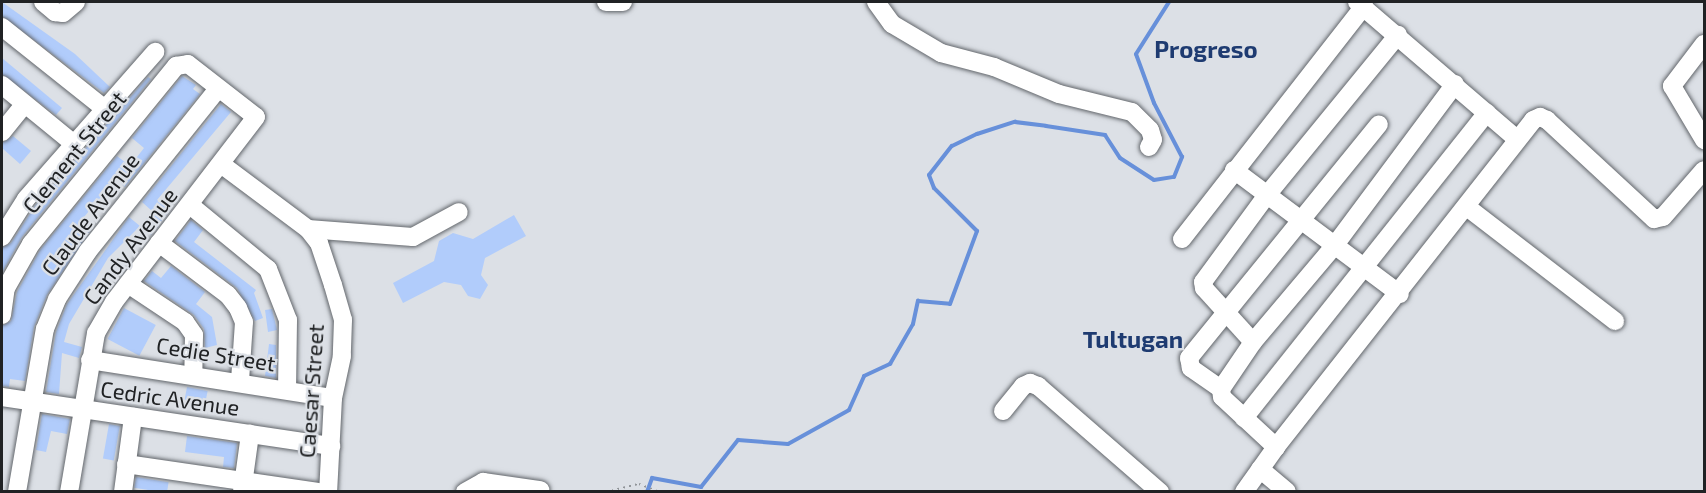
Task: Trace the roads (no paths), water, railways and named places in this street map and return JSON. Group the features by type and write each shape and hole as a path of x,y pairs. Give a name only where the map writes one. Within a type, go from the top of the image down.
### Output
{"street":[{"path":"43,2 55,12 63,13 76,2"},
{"path":"606,2 623,2"},
{"path":"876,2 892,24 941,53 994,67 1059,94 1132,112 1150,130 1153,140 1149,147"},
{"path":"1182,239 1361,4 1517,139"},
{"path":"2,27 104,108"},
{"path":"1253,342 1204,288 1203,282 1267,195 1398,35"},
{"path":"1704,44 1672,86 1704,140"},
{"path":"2,237 27,199 155,52"},
{"name":"Clement Street","path":"2,315 6,288 31,243 176,66 184,62 218,89"},
{"path":"1276,447 1222,397 1221,389 1253,342 1335,245 1455,84"},
{"path":"2,85 74,144"},
{"name":"Candy Avenue","path":"69,492 80,409 96,333 128,284 256,117 218,89"},
{"name":"Claude Avenue","path":"17,492 30,402 45,329 57,299 88,251 218,89"},
{"path":"2,132 25,104"},
{"path":"1244,418 1487,113"},
{"path":"1244,492 1276,447 1400,294 1533,120 1540,117 1547,120 1654,219 1664,217 1704,170"},
{"path":"1221,389 1188,364 1224,310 1301,220 1379,123"},
{"name":"Caesar Street","path":"221,164 308,229 319,243 343,320 342,356 333,398 328,492"},
{"path":"1234,170 1400,294"},
{"path":"190,205 268,269 288,320 287,390"},
{"path":"1467,207 1616,321"},
{"path":"308,229 412,237 459,212"},
{"path":"159,243 228,295 238,308 244,321 240,381"},
{"path":"128,284 185,322 194,335 193,374"},
{"name":"Cedie Street","path":"90,360 240,381 333,398"},
{"path":"1003,411 1023,386 1030,383 1038,387 1160,492"},
{"name":"Cedric Avenue","path":"2,397 331,446"},
{"path":"123,492 133,417"},
{"path":"243,486 250,434"},
{"path":"126,464 243,486 318,492"},
{"path":"1260,469 1287,492"},
{"path":"465,492 483,482 540,490"}],"waterway":[{"path":"647,492 652,478 701,487 738,440 788,444 849,410 864,376 890,364 913,324 918,301 950,304 977,231 934,188 929,175 952,146 977,134 1015,122 1046,126 1105,135 1120,158 1154,180 1174,177 1182,157 1154,103 1136,54 1169,2"}],"district":[{"name":"Progreso","path":"1206,49"},
{"name":"Tultugan","path":"1133,339"}]}
